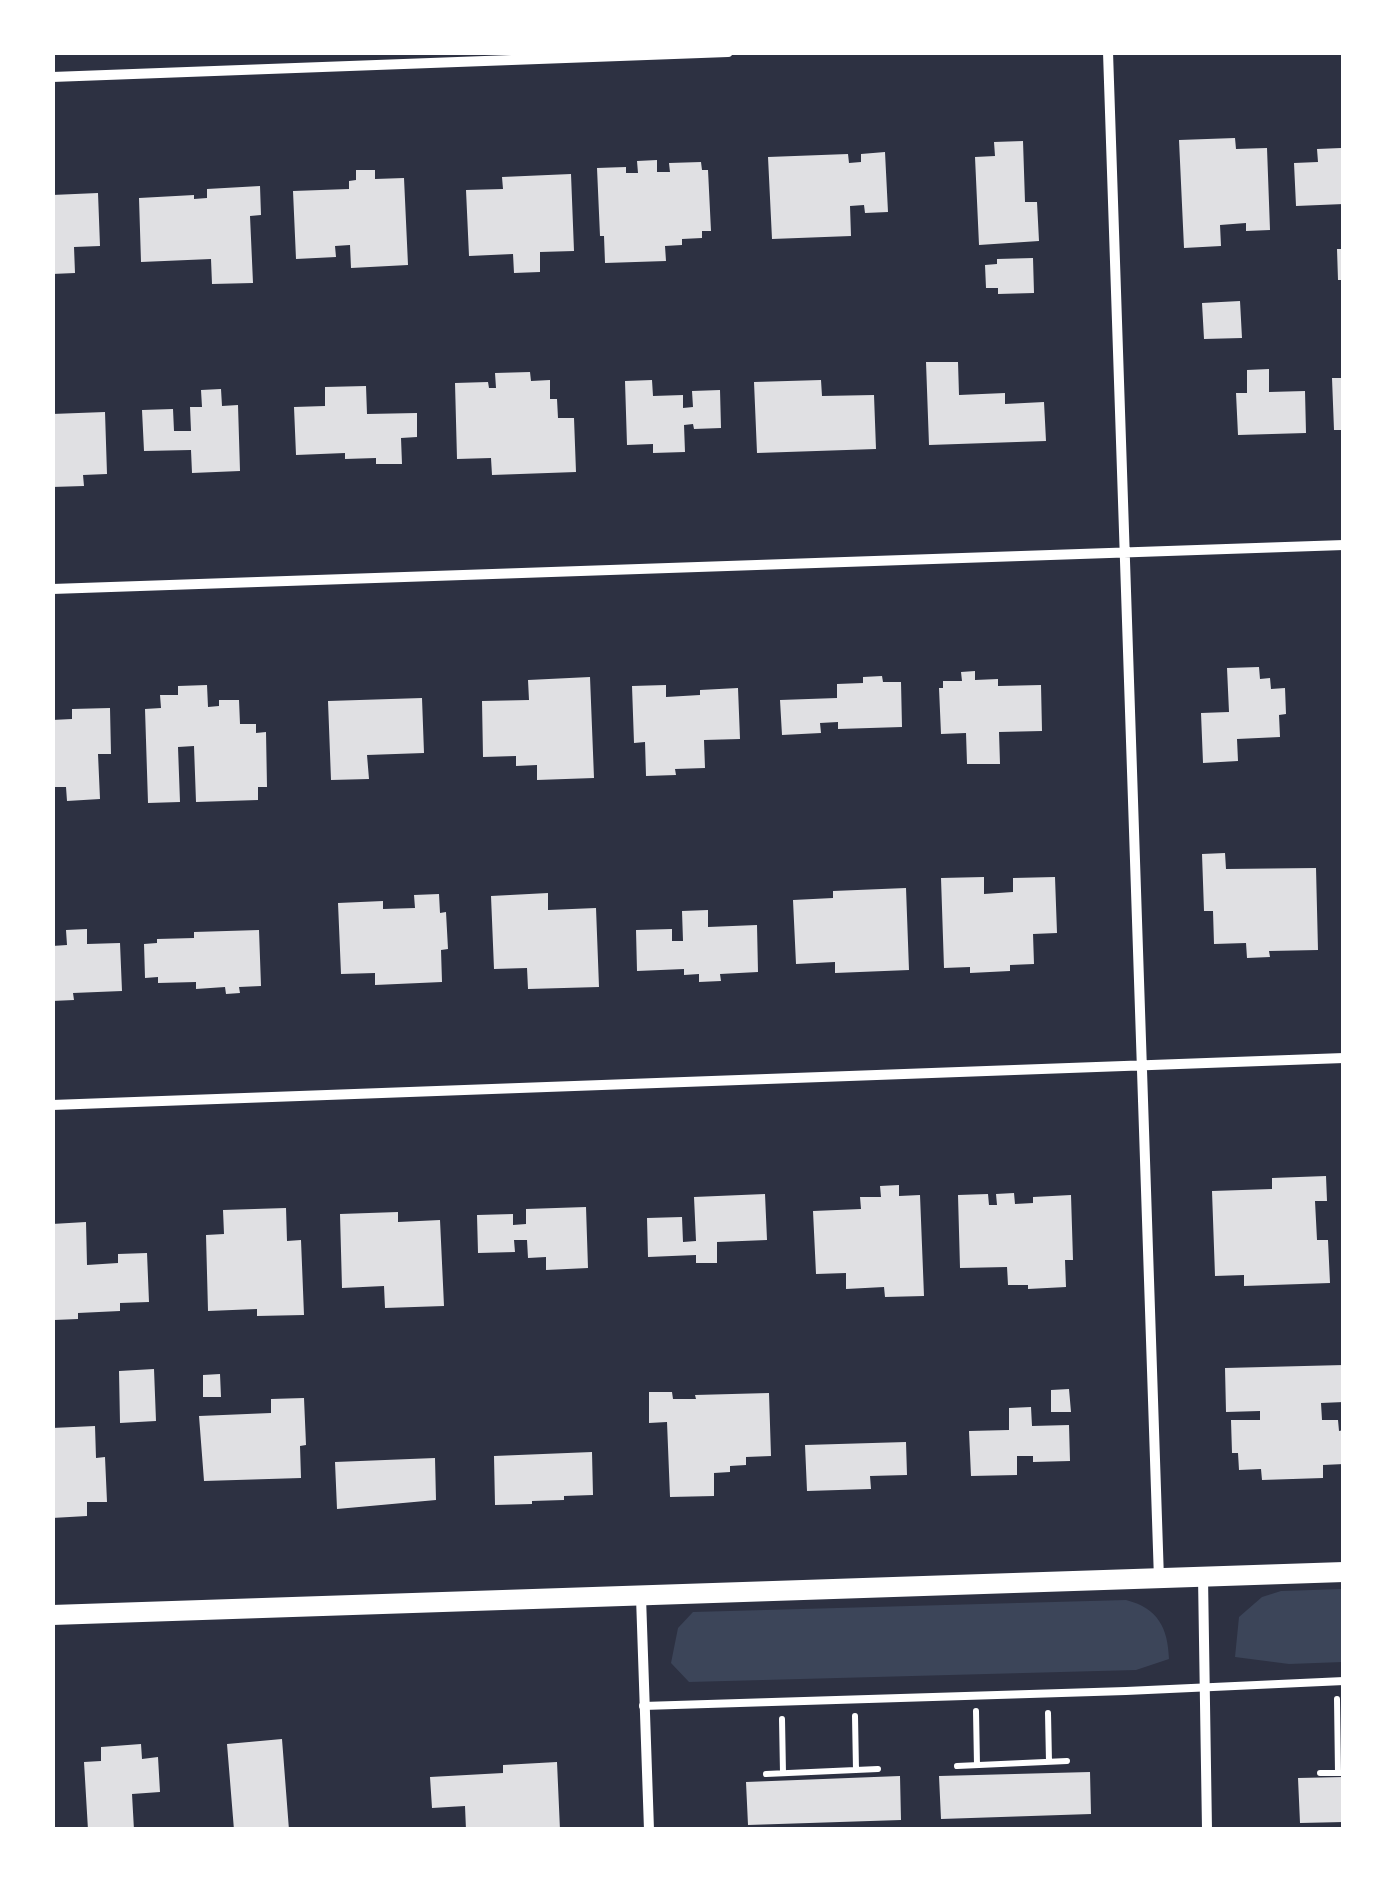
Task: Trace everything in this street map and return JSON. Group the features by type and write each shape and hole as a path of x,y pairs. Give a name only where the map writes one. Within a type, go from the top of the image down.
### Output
{"main road":[{"path":"52,1614 1344,1572"}],"street":[{"path":"52,76 728,52"},
{"path":"1108,52 1159,1579"},
{"path":"52,589 1344,545"},
{"path":"52,1105 1344,1058"},
{"path":"1203,1576 1207,1830"},
{"path":"641,1597 648,1830"}],"lane":[{"path":"642,1706 1340,1681"}],"path":[{"path":"1320,1773 1341,1773 1340,1681"},
{"path":"1048,1712 1049,1762"},
{"path":"976,1716 978,1765"},
{"path":"855,1720 856,1770"},
{"path":"782,1722 783,1773"},
{"path":"957,1766 1067,1761"},
{"path":"766,1774 878,1769"}],"shaded area":[{"path":"1343,1589 1343,1662 1289,1664 1235,1657 1239,1617 1262,1597 1281,1591"},
{"path":"1126,1600 1146,1608 1159,1621 1169,1659 1136,1670 689,1682 671,1663 678,1628 693,1612"}],"building":[{"path":"1235,138 1236,149 1267,148 1270,230 1246,231 1246,223 1220,225 1221,246 1184,248 1179,140"},
{"path":"1023,141 1025,202 1037,202 1039,241 979,245 975,157 995,156 994,142"},
{"path":"1341,148 1344,204 1296,206 1294,163 1318,162 1317,149"},
{"path":"885,152 888,212 865,213 864,205 850,206 851,236 772,239 768,157 848,154 849,163 861,162 861,154"},
{"path":"657,160 657,172 670,172 669,163 701,162 702,170 708,170 711,231 702,231 702,238 682,239 682,245 665,246 666,261 605,263 597,168 626,167 626,173 638,173 637,161"},
{"path":"356,170 375,170 375,179 404,178 408,265 351,268 350,245 335,246 336,257 296,259 293,191 349,189 349,181 356,180"},
{"path":"571,174 574,251 540,252 540,272 514,273 513,254 469,256 466,190 503,189 502,177"},
{"path":"260,186 261,215 250,216 253,283 212,284 211,259 141,262 139,198 207,198 207,189"},
{"path":"98,193 100,246 74,247 75,273 52,274 52,195"},
{"path":"1337,249 1344,249 1344,280 1338,280"},
{"path":"1033,258 1034,293 998,294 998,288 986,288 985,265 997,264 997,259"},
{"path":"1240,301 1242,338 1204,339 1202,303"},
{"path":"926,362 958,362 959,395 1005,393 1005,404 1044,402 1046,441 929,445"},
{"path":"1269,369 1269,392 1305,391 1306,433 1238,435 1236,393 1247,393 1247,370"},
{"path":"530,372 531,381 550,380 550,399 557,399 558,418 574,418 576,472 492,475 491,458 457,459 455,383 488,382 489,388 496,388 495,373"},
{"path":"1332,378 1344,378 1344,430 1334,430"},
{"path":"652,380 653,396 683,395 683,408 693,407 692,391 720,390 721,428 694,429 693,424 684,425 685,452 653,453 653,444 627,445 625,381"},
{"path":"821,380 822,396 874,395 876,449 757,453 754,382"},
{"path":"366,386 367,414 417,413 417,437 401,438 402,464 376,464 376,458 345,459 345,453 296,455 294,407 325,406 325,387"},
{"path":"221,389 222,406 238,405 240,471 192,473 191,450 144,451 142,410 173,409 174,431 191,431 190,407 202,407 201,390"},
{"path":"105,412 107,474 83,475 84,486 52,487 52,414"},
{"path":"1259,667 1260,679 1270,678 1271,689 1285,688 1286,714 1279,715 1280,737 1237,739 1238,761 1203,763 1201,713 1229,712 1227,668"},
{"path":"975,671 975,680 998,679 998,686 1041,685 1042,731 999,732 1000,764 967,764 966,733 941,734 939,688 943,688 943,681 962,681 961,672"},
{"path":"882,676 883,682 901,682 902,727 838,729 838,722 820,723 821,733 782,735 780,700 837,698 837,684 863,683 863,677"},
{"path":"590,677 594,778 537,780 537,765 516,766 516,756 483,757 482,701 529,700 528,680"},
{"path":"207,685 208,707 219,706 219,700 239,700 240,724 256,724 256,733 266,732 267,787 258,787 258,800 196,802 194,746 178,747 180,802 148,803 145,709 161,708 160,695 178,695 178,686"},
{"path":"666,685 666,697 738,688 740,739 704,740 705,768 675,769 676,775 646,776 645,742 634,743 632,686"},
{"path":"422,698 424,753 367,755 369,779 331,780 328,701"},
{"path":"110,708 111,754 98,754 100,799 67,801 66,787 52,787 52,720 72,719 72,709"},
{"path":"1225,853 1226,869 1316,868 1318,950 1269,951 1270,957 1247,958 1246,943 1214,944 1213,911 1204,911 1202,854"},
{"path":"984,877 984,894 1013,892 1013,878 1055,877 1057,933 1033,934 1034,964 1010,965 1010,971 970,973 970,967 944,968 941,878"},
{"path":"906,888 909,970 835,973 835,962 796,964 793,900 833,898 833,891"},
{"path":"548,893 548,910 596,908 599,987 528,989 527,968 494,969 491,896"},
{"path":"439,894 440,913 446,912 448,949 441,950 442,982 375,985 375,973 341,974 338,903 383,901 383,909 415,908 414,895"},
{"path":"708,910 708,927 757,925 758,972 720,974 721,981 699,982 699,974 684,975 684,969 637,971 636,930 672,929 672,941 683,941 682,911"},
{"path":"87,929 87,944 120,943 122,991 73,993 74,1000 52,1001 52,946 67,945 66,930"},
{"path":"259,930 261,986 239,987 240,993 226,994 225,987 196,989 196,982 158,983 158,977 145,978 144,944 157,943 157,939 194,938 194,932"},
{"path":"1326,1176 1327,1201 1315,1201 1317,1240 1328,1240 1330,1283 1244,1286 1244,1275 1215,1276 1212,1191 1272,1189 1272,1178"},
{"path":"899,1185 899,1196 920,1195 924,1296 885,1297 884,1287 846,1289 846,1273 816,1274 813,1211 861,1209 860,1197 881,1197 880,1186"},
{"path":"1014,1193 1015,1204 1033,1203 1033,1197 1071,1195 1073,1260 1065,1260 1066,1287 1028,1289 1028,1285 1008,1285 1007,1267 960,1268 958,1195 988,1194 989,1205 997,1205 996,1194"},
{"path":"765,1194 767,1240 717,1242 717,1263 696,1263 696,1255 648,1257 647,1218 682,1217 683,1242 696,1241 694,1197"},
{"path":"586,1207 588,1268 546,1270 546,1257 528,1258 527,1240 514,1240 515,1252 478,1253 477,1215 513,1214 513,1225 526,1224 526,1209"},
{"path":"286,1208 287,1241 301,1240 304,1315 257,1316 257,1309 208,1311 206,1235 224,1234 223,1210"},
{"path":"398,1212 398,1222 440,1220 444,1306 385,1308 384,1286 342,1288 340,1214"},
{"path":"86,1222 87,1265 118,1263 118,1254 147,1253 149,1302 120,1303 120,1311 78,1313 78,1319 54,1320 52,1224"},
{"path":"1344,1365 1344,1402 1321,1403 1322,1420 1338,1420 1339,1431 1344,1430 1344,1464 1323,1465 1323,1478 1262,1480 1261,1469 1239,1470 1238,1453 1232,1453 1231,1420 1260,1420 1260,1411 1226,1412 1225,1368"},
{"path":"154,1369 156,1421 120,1423 119,1371"},
{"path":"220,1374 221,1397 203,1397 203,1375"},
{"path":"1069,1389 1071,1412 1051,1412 1051,1390"},
{"path":"649,1392 672,1392 673,1399 769,1393 771,1456 746,1457 746,1465 714,1473 714,1496 670,1497 667,1422 649,1423"},
{"path":"304,1398 306,1445 300,1446 301,1478 204,1481 199,1416 271,1413 271,1399"},
{"path":"1031,1407 1032,1426 1069,1425 1070,1461 1033,1462 1033,1456 1017,1456 1017,1475 971,1476 969,1431 1009,1430 1009,1408"},
{"path":"95,1426 96,1458 105,1457 107,1502 87,1502 87,1516 52,1518 52,1428"},
{"path":"906,1442 907,1475 870,1476 871,1489 807,1491 805,1445"},
{"path":"592,1452 593,1495 495,1505 494,1456"},
{"path":"435,1458 436,1500 337,1509 335,1462"},
{"path":"282,1739 289,1830 234,1830 227,1744"},
{"path":"141,1744 142,1759 158,1757 160,1792 132,1794 134,1830 88,1830 84,1762 101,1761 101,1747"},
{"path":"557,1762 560,1830 466,1830 465,1806 432,1808 430,1777 503,1773 503,1765"},
{"path":"1090,1772 1091,1814 941,1819 939,1776"},
{"path":"900,1776 901,1820 748,1825 746,1782"},
{"path":"1344,1777 1344,1822 1300,1823 1298,1778"}]}
